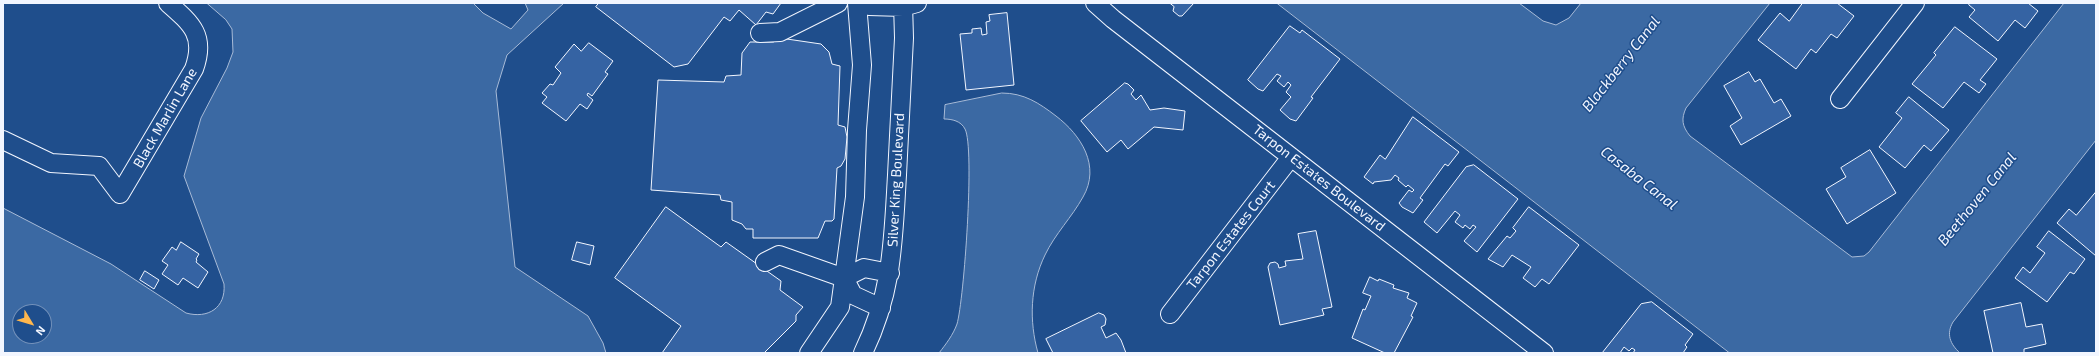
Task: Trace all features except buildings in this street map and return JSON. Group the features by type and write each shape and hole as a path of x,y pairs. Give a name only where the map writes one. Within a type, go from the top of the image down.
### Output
{"street":[{"name":"Black Marlin Lane","path":"3,140 51,162 99,166 120,194 194,69 200,56 199,43 195,30 188,20 168,3"},
{"path":"760,33 780,32 838,3"},
{"path":"809,353 840,307 844,278 855,197 856,130 862,65 857,3"},
{"path":"866,3 869,6 908,4"},
{"name":"Tarpon Estates Boulevard","path":"1095,3 1113,19 1292,156 1544,353"},
{"path":"1840,99 1915,3"},
{"name":"Silver King Boulevard","path":"863,353 874,330 890,273 904,38 908,4"},
{"name":"Tarpon Estates Court","path":"1170,314 1292,156"},
{"path":"765,262 779,255 844,278 853,295 881,308"},
{"path":"844,278 864,268 890,273"}],"water":[{"path":"207,3 473,3 483,13 511,29 528,10 525,3 564,3 507,55 496,91 515,267 588,316 603,343 606,353 3,353 3,208 111,264 186,313 208,313 219,305 224,292 224,284 184,176 201,118 227,68 233,52 232,29 226,20"},
{"path":"1277,3 1519,3 1543,21 1556,25 1569,18 1581,3 1770,3 1686,108 1683,116 1684,126 1690,136 1852,257 1864,256 1869,252 2064,3 2096,3 2096,140 1953,322 1950,331 1950,339 1960,353 1730,353"},
{"path":"1002,93 1010,93 1024,97 1037,103 1056,116 1073,132 1086,152 1090,174 1088,185 1079,204 1049,247 1036,279 1032,304 1032,316 1038,353 939,353 957,324 960,310 969,193 968,142 965,129 956,121 944,119 945,105"}],"water label":[{"name":"Blackberry Canal","path":"1621,64"},
{"name":"Casaba Canal","path":"1639,178"},
{"name":"Beethoven Canal","path":"1977,199"}]}
